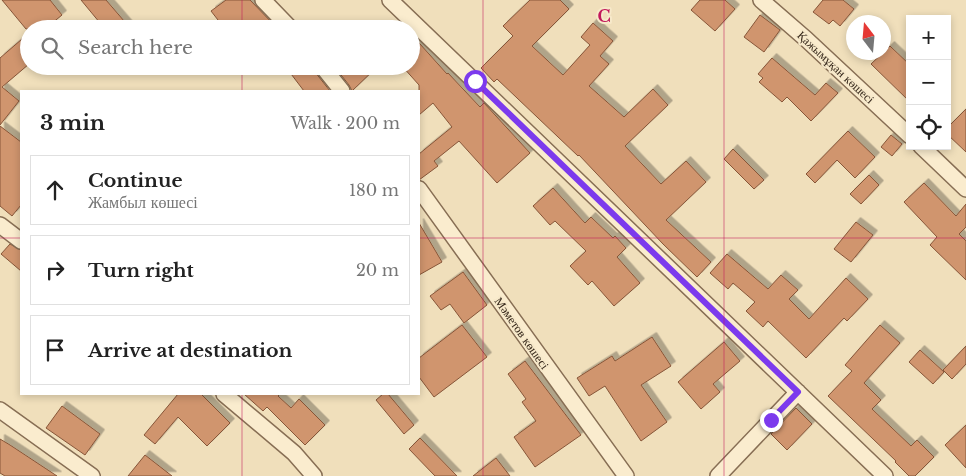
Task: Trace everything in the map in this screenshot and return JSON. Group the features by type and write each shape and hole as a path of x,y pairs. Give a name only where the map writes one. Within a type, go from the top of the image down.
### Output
{"street":[{"path":"263,0 282,20"},
{"path":"390,0 411,20"},
{"name":"Қажымұқан көшесі","path":"760,0 806,39 906,132"},
{"path":"420,29 885,476"},
{"path":"329,75 341,90"},
{"path":"925,150 966,188"},
{"name":"Мәметов көшесі","path":"420,191 626,476"},
{"path":"0,225 20,240"},
{"path":"718,476 798,392"},
{"path":"225,395 294,453 314,476"},
{"path":"0,410 92,476"}],"building":[{"path":"2,0 50,0 62,15 56,20 20,20 20,22"},
{"path":"81,0 106,0 123,20 98,20"},
{"path":"226,0 250,0 269,20 218,20 211,11"},
{"path":"530,0 560,0 569,9 532,46 563,75 590,45 581,37 593,23 613,41 600,56 609,64 589,86 624,117 653,89 668,105 625,146 661,184 686,161 706,182 666,220 711,262 697,277 579,155 497,79 494,82 481,68 513,36 503,26"},
{"path":"700,0 725,0 735,9 715,31 691,10"},
{"path":"823,0 843,0 854,9 849,15 846,15 846,19 840,26 833,20 829,24 813,12"},
{"path":"760,15 780,30 764,52 744,37"},
{"path":"20,41 20,72 2,87 19,101 0,125 0,58"},
{"path":"420,44 480,107 484,103 530,153 497,183 459,141 434,161 438,166 420,179 420,153 452,127 433,103 420,114 419,85 410,75 420,75"},
{"path":"891,47 906,61 906,98 871,64 875,60 891,60"},
{"path":"772,58 815,95 826,83 838,93 811,121 787,97 782,102 759,82 763,78 758,74"},
{"path":"292,75 317,75 329,90 303,90"},
{"path":"341,75 369,75 353,90"},
{"path":"966,109 966,152 951,138 951,124"},
{"path":"0,126 20,141 20,206 12,216 0,206"},
{"path":"848,131 875,157 855,178 837,160 815,183 806,174"},
{"path":"891,135 902,144 892,156 881,147"},
{"path":"733,149 764,180 754,189 724,159"},
{"path":"869,175 879,185 861,204 850,194"},
{"path":"924,183 956,216 966,204 966,227 959,234 966,241 966,280 930,245 937,237 904,202"},
{"path":"553,188 585,223 591,217 613,238 615,236 626,248 617,257 640,283 614,306 592,281 588,285 570,266 586,251 555,221 550,225 533,206"},
{"path":"856,222 873,235 851,262 834,249"},
{"path":"420,225 442,262 420,274"},
{"path":"10,244 20,249 20,270 1,254"},
{"path":"727,254 768,289 781,275 798,290 789,299 809,319 846,278 868,299 847,321 844,318 806,358 768,321 763,327 746,311 755,302 733,283 728,289 710,273"},
{"path":"463,272 487,305 464,323 450,304 441,310 430,296"},
{"path":"462,325 487,357 434,397 420,378 420,357"},
{"path":"880,325 900,343 864,383 881,400 872,409 911,446 917,440 934,457 915,476 909,476 896,461 828,396 852,371 845,365"},
{"path":"652,337 671,366 641,385 667,422 641,441 605,386 589,396 577,378 612,356 615,361"},
{"path":"724,342 740,361 713,384 720,392 701,409 678,382"},
{"path":"966,346 966,364 952,379 943,370"},
{"path":"920,350 944,372 933,384 909,362"},
{"path":"525,361 581,435 535,467 514,437 536,421 522,402 526,399 508,374"},
{"path":"177,395 202,395 230,423 207,446 178,417 155,444 144,435"},
{"path":"245,395 279,395 291,408 299,399 325,425 305,445 267,407 263,411"},
{"path":"382,395 389,395 414,425 404,434 376,400"},
{"path":"62,406 100,434 85,455 46,428"},
{"path":"796,408 812,424 787,450 771,434"},
{"path":"966,425 966,468 945,445"},
{"path":"420,438 457,476 435,476 409,449"},
{"path":"0,439 57,476 5,476 0,473"},
{"path":"145,455 172,476 128,476"},
{"path":"496,458 510,476 473,476"}],"route":[{"path":"475,81 798,392 771,420"}]}
